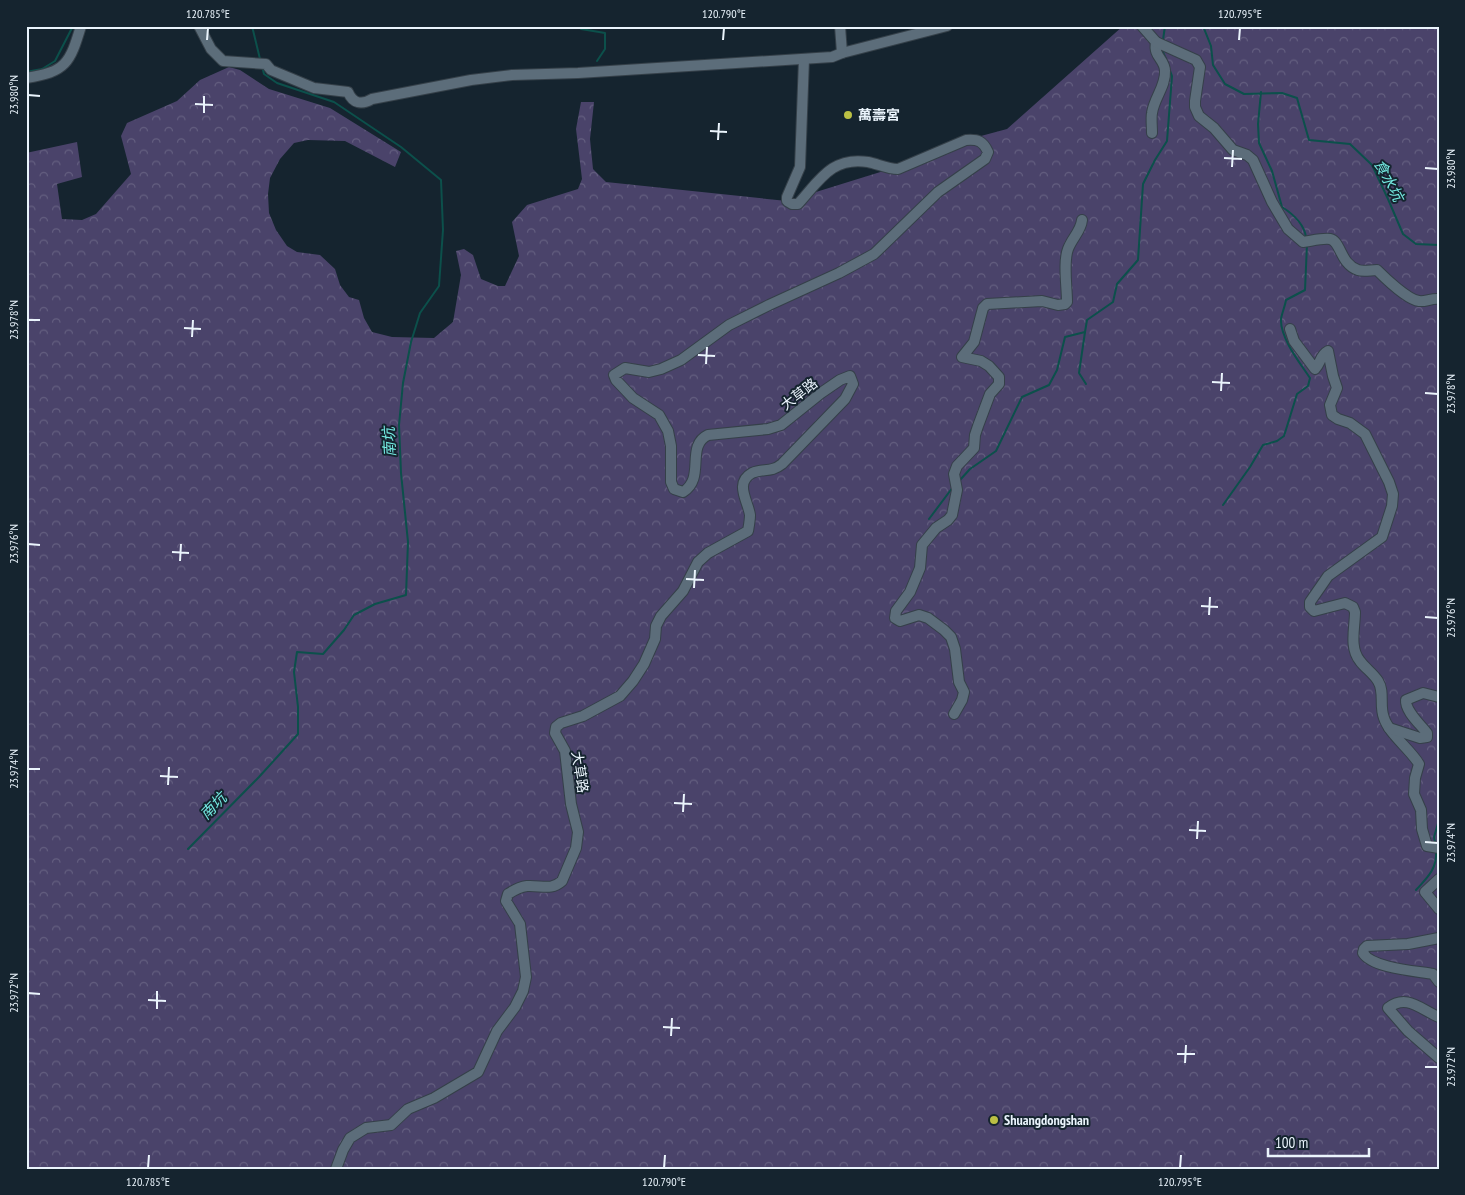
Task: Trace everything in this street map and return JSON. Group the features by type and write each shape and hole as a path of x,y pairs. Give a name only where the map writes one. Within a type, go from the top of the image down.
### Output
{"street":[{"path":"26,78 54,72 65,64 76,44 81,26"},
{"path":"199,26 211,49 223,61 261,64 314,88 348,92 351,99 358,102 366,102 372,99 462,82 512,75 578,73 832,57 947,26"},
{"path":"840,26 842,53"},
{"path":"1142,26 1159,44 1196,60 1200,67 1195,100 1195,107 1199,116 1214,128 1233,150 1247,154 1253,160 1272,202 1288,229 1307,242 1331,239 1337,242 1344,260 1351,266 1359,270 1377,270 1389,283 1411,298 1418,301 1439,299"},
{"path":"1152,133 1152,111 1162,88 1165,73 1164,66 1156,54 1159,44"},
{"name":"大草路","path":"336,1169 350,1138 366,1128 390,1125 408,1109 434,1098 478,1072 497,1031 515,1007 523,990 526,977 520,924 506,901 508,894 526,886 550,888 559,884 576,848 578,832 571,804 565,751 555,733 556,727 561,722 582,716 614,700 634,681 655,639 656,626 661,616 682,591 698,562 708,553 748,530 750,514 743,496 743,485 746,479 753,473 774,470 782,464 845,398 853,384 850,376 840,380 781,425 768,429 702,438 697,446 694,477 690,488 683,492 674,489 671,482 671,446 668,431 659,415 633,398 616,380 614,375 625,368 649,372 681,360 729,325 769,304 839,274 874,254 938,192 985,159 988,152 984,143 977,140 966,140 898,169 856,161 833,167 824,173 798,204 792,204 787,201 786,197 800,167 804,59"},
{"path":"954,714 964,692 959,682 955,648 951,637 928,618 919,615 900,621 895,618 896,611 910,592 920,568 922,545 936,528 952,515 957,466 974,448 975,435 990,394 999,384 999,377 989,366 981,361 962,357 974,342 983,308 987,304 1042,301 1058,305 1065,304 1067,302 1066,255 1081,226 1082,220"},
{"path":"1290,329 1294,341 1315,369 1322,354 1328,351 1337,388 1330,405 1332,415 1350,423 1364,434 1389,482 1393,494 1392,506 1382,537 1328,576 1310,602 1310,607 1314,611 1346,603 1353,607 1355,612 1355,655 1378,681 1382,690 1383,718 1419,764 1415,778 1414,794 1421,810 1424,839 1427,846 1437,848"},
{"path":"1389,728 1410,735 1427,737 1427,733 1406,704 1406,700 1423,693 1439,697"},
{"path":"1439,879 1425,892 1439,909"},
{"path":"1439,938 1408,944 1367,946 1363,953 1366,959 1379,964 1433,974 1439,982"},
{"path":"1439,1017 1414,1004 1403,1001 1394,1002 1388,1008 1408,1031 1439,1058"}],"green space":[{"path":"1123,26 1439,26 1439,1169 26,1169 26,153 77,142 82,177 57,184 62,219 82,220 96,214 131,174 121,136 127,123 177,101 200,80 229,67 240,70 269,89 330,108 401,152 395,167 345,141 308,140 294,143 280,159 270,178 268,194 269,213 276,230 287,246 297,252 320,255 335,269 340,285 349,297 359,300 364,318 372,332 392,337 434,338 453,322 461,275 456,251 464,249 473,255 481,279 498,286 505,286 519,256 512,222 527,205 578,189 582,179 576,129 581,102 594,102 590,139 593,169 606,182 787,201 890,169 966,140 1007,129"}],"waterway":[{"name":"南坑","path":"26,72 42,69 55,61 73,26"},
{"name":"南坑","path":"252,26 260,59"},
{"path":"580,26 581,29 605,33 605,49 597,61"},
{"path":"1163,40 1165,26"},
{"name":"食水坑","path":"1203,26 1211,46 1213,65 1225,84 1244,94 1282,93 1297,98 1309,140 1350,144 1372,165 1403,234 1416,244 1439,245"},
{"path":"1162,48 1166,59"},
{"name":"南坑","path":"188,849 259,777 298,734 298,707 294,672 297,652 323,654 344,630 354,615 375,604 406,595 408,542 401,473 399,425 403,383 411,342 420,313 439,286 443,230 441,180 401,147 334,102 277,83 264,74 262,66"},
{"path":"960,480 970,469 996,451 1022,397 1049,385 1057,370 1065,337 1085,332 1087,320 1113,302 1117,284 1138,260 1143,184 1167,141 1172,76 1169,68"},
{"path":"1261,92 1258,124 1259,143 1272,171 1282,207 1297,220 1303,228 1306,237"},
{"path":"1223,505 1263,445 1277,441 1284,436 1297,394 1308,386 1310,378 1287,342 1281,319 1286,300 1305,290 1307,244"},
{"path":"1085,332 1079,373 1086,384"},
{"path":"929,519 953,487"},
{"path":"1435,842 1434,837 1439,820"},
{"path":"1416,890 1433,868 1436,852"}],"place":[{"name":"萬壽宮","path":"848,115"},
{"name":"Shuangdongshan","path":"994,1120"}]}
